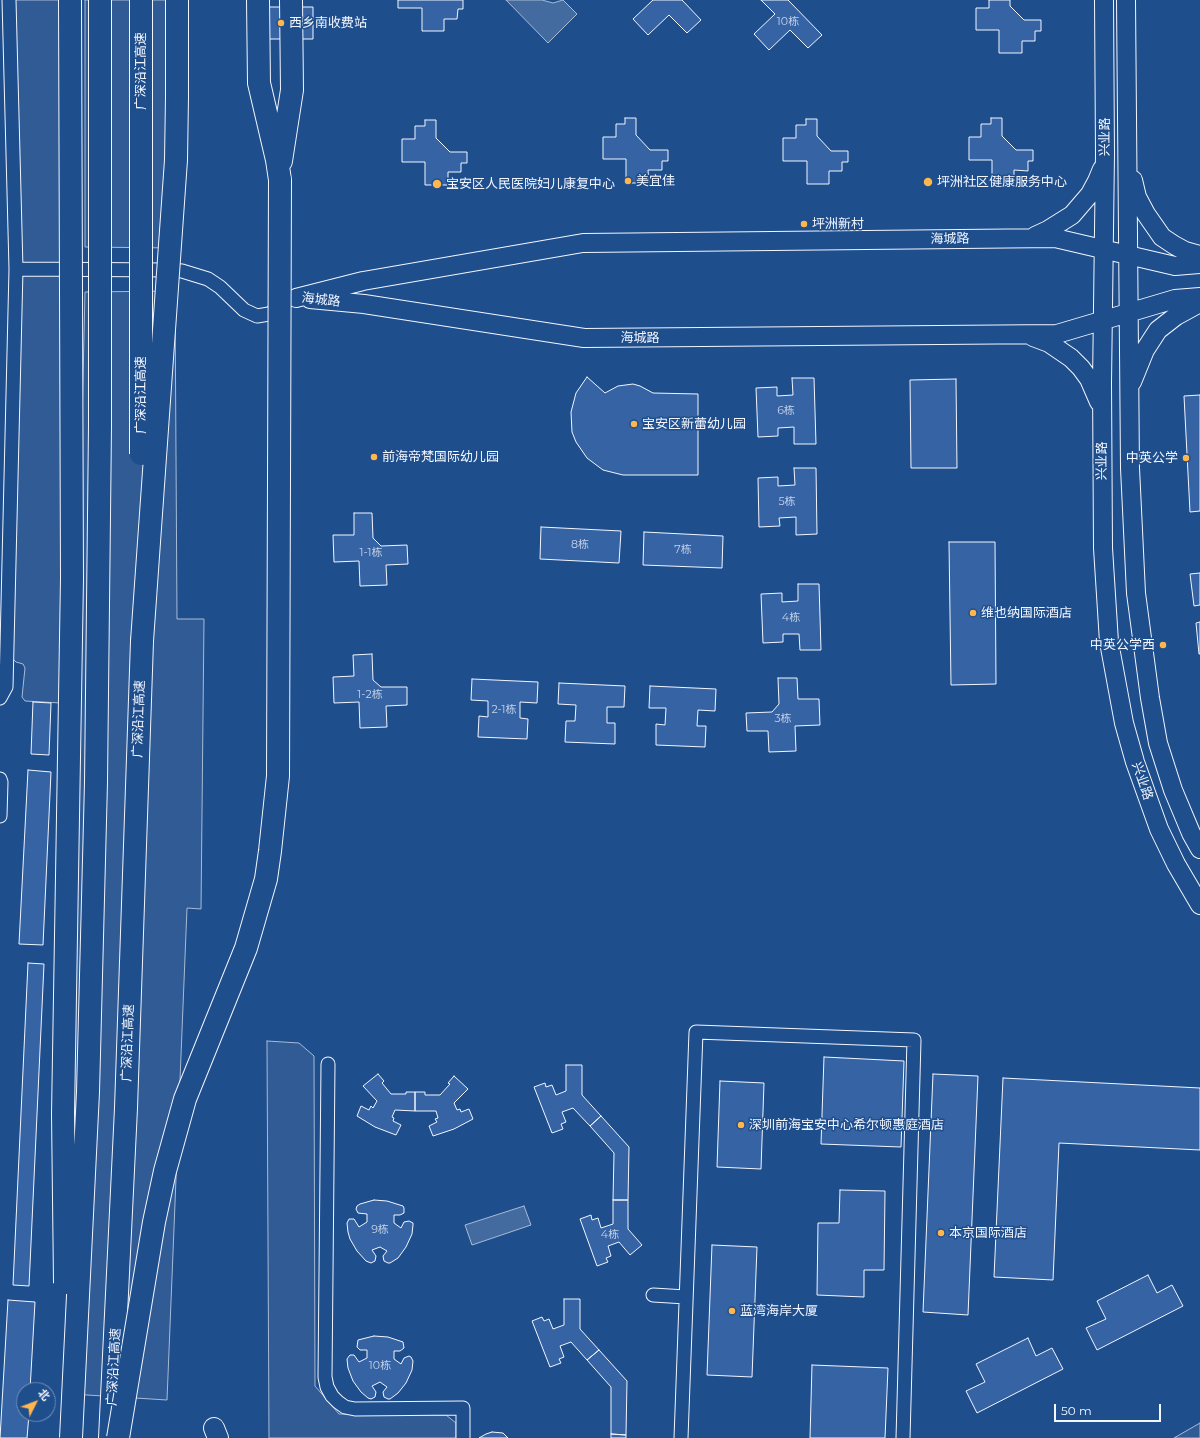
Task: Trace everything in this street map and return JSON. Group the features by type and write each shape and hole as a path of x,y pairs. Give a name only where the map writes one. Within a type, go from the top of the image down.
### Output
{"highway":[{"path":"67,1438 63,1114 72,578 70,0"},
{"path":"71,1438 88,1092 96,782 100,426 100,0"},
{"name":"广深沿江高速","path":"110,1438 126,1108 142,641 141,0"},
{"path":"142,641 176,160 177,0"},
{"path":"258,0 259,83 277,160 280,180"},
{"path":"118,1438 164,1171 186,1099 246,948 266,879 270,851 278,776 280,180 281,160 292,90 292,0"}],"main road":[{"name":"兴业路","path":"1104,0 1105,154 1102,417 1103,548 1110,642 1116,684 1124,723 1147,798 1159,829 1176,864 1200,905"},
{"name":"兴业路","path":"1126,0 1128,392 1136,593 1150,698 1158,743 1173,790 1191,833 1200,849"},
{"path":"1021,239 1048,230 1072,215 1090,194 1097,181 1105,154"},
{"path":"1128,159 1137,197 1155,228 1162,236 1184,251 1200,255"},
{"name":"海城路","path":"296,298 364,281 583,243 1056,238 1174,266 1200,264"},
{"name":"海城路","path":"296,298 364,304 584,338 1057,334 1175,299 1200,297"},
{"path":"1128,392 1142,356 1152,338 1166,323 1185,310 1200,303"},
{"path":"1023,335 1049,343 1071,358 1081,368 1095,391 1100,404 1102,417"}],"street":[{"path":"0,698 6,687 16,269 9,0"},
{"path":"16,269 182,271 208,279 220,287 244,310 256,316 269,314 296,298"},
{"path":"0,779 0,816"},
{"path":"681,1438 696,1032 914,1040 902,1438"},
{"path":"328,1064 325,1377 327,1387 332,1396 338,1402 345,1407 355,1409 463,1408 463,1438"},
{"path":"653,1296 686,1297"}],"shaded area":[{"path":"14,0 61,0 64,698 61,703 25,701 22,697 25,668 23,664 16,662 12,658"},
{"path":"85,0 175,0 175,248 85,247"},
{"path":"506,0 542,0 553,3 563,0 577,14 548,43"},
{"path":"175,291 177,619 204,619 201,909 187,908 167,1400 71,1394 81,1148 67,1085 85,292"},
{"path":"267,1041 299,1043 314,1056 315,1386 339,1414 446,1415 456,1423 456,1438 269,1438"},
{"path":"524,1206 531,1225 472,1245 465,1225"},
{"path":"1200,1423 1200,1438 1174,1438"}],"building":[{"path":"398,0 463,0 463,9 458,9 457,19 444,19 444,31 422,31 422,8 398,8"},
{"path":"653,0 682,0 701,20 687,33 669,15 648,35 633,19"},
{"path":"761,0 788,0 822,35 808,48 790,30 769,50 754,34 775,14"},
{"path":"989,0 1010,0 1010,6 1024,20 1041,20 1041,31 1035,31 1035,41 1022,41 1022,53 999,53 999,30 976,30 976,8 989,8"},
{"name":"西乡南收费站","path":"250,7 313,7 313,39 250,39"},
{"path":"625,118 636,118 636,135 650,150 668,150 668,161 662,161 662,170 648,170 649,183 626,183 626,159 603,159 603,137 616,137 616,124 625,124"},
{"path":"991,118 1002,118 1002,136 1016,150 1033,150 1033,161 1028,161 1028,171 1014,170 1014,183 992,183 992,160 969,160 969,137 981,137 981,124 991,124"},
{"path":"806,119 817,119 817,136 831,151 848,151 848,162 842,162 842,171 829,171 829,184 807,184 807,161 783,161 783,138 796,138 796,125 806,125"},
{"path":"425,120 436,120 436,138 450,152 467,152 467,163 461,163 461,172 448,172 448,185 425,185 425,162 402,162 402,139 415,139 415,126 425,126"},
{"path":"587,377 605,393 618,386 633,384 653,393 698,394 698,475 623,475 603,470 587,458 576,442 572,432 571,412 576,393"},
{"path":"792,378 814,378 816,444 794,444 794,427 778,428 778,436 758,437 756,388 777,387 777,396 793,395"},
{"path":"956,379 957,468 911,468 910,380"},
{"path":"1200,395 1200,511 1190,512 1184,396"},
{"path":"794,468 816,468 817,534 796,535 796,517 779,518 780,526 759,527 758,478 778,477 778,486 795,485"},
{"path":"354,513 372,513 373,538 381,546 407,545 408,564 386,565 387,585 360,586 359,561 334,562 333,535 354,535"},
{"path":"541,527 621,531 619,563 540,559"},
{"path":"644,532 723,536 722,568 643,565"},
{"path":"949,542 995,542 996,684 951,685"},
{"path":"1200,573 1200,605 1194,606 1190,574"},
{"path":"798,584 819,584 821,650 800,650 799,634 783,634 783,642 763,643 761,594 782,593 782,602 798,601"},
{"path":"1200,622 1200,654 1199,654 1196,623"},
{"path":"372,654 373,680 381,687 407,687 407,705 386,706 387,727 360,728 359,702 334,703 333,677 354,676 353,655"},
{"path":"778,678 797,678 798,699 819,699 820,725 795,726 796,751 769,752 768,731 747,731 746,713 772,712 779,704"},
{"path":"472,679 538,682 537,703 520,702 520,718 528,719 527,739 478,737 479,716 488,717 488,701 471,700"},
{"path":"559,683 625,686 624,707 607,707 607,723 615,723 615,744 565,742 566,721 575,721 576,705 558,704"},
{"path":"650,686 716,689 715,711 698,710 697,726 706,726 705,747 656,745 656,724 665,725 666,708 649,708"},
{"path":"33,702 51,703 49,755 31,754"},
{"path":"28,770 51,772 43,945 19,944"},
{"path":"28,963 44,964 29,1286 13,1285"},
{"path":"824,1057 904,1061 901,1147 821,1144"},
{"path":"566,1065 582,1065 582,1095 601,1116 590,1126 573,1108 562,1112 566,1122 561,1124 563,1129 552,1133 534,1087 545,1083 546,1087 552,1085 556,1095 566,1091"},
{"path":"378,1074 384,1081 382,1083 391,1094 406,1094 406,1092 415,1092 415,1111 395,1110 392,1117 394,1118 393,1121 401,1125 396,1135 375,1127 357,1116 361,1106 369,1110 371,1106 373,1108 377,1101 363,1086"},
{"path":"933,1074 978,1076 968,1315 923,1312"},
{"path":"454,1076 468,1089 454,1103 457,1110 460,1109 461,1112 469,1109 473,1119 454,1129 433,1136 429,1126 437,1122 435,1119 438,1118 436,1111 415,1111 415,1092 425,1092 425,1095 440,1095 450,1084 448,1083"},
{"path":"1003,1078 1200,1088 1200,1150 1059,1143 1053,1280 994,1277"},
{"name":"深圳前海宝安中心希尔顿惠庭酒店","path":"720,1081 764,1083 761,1169 717,1167"},
{"path":"601,1116 629,1147 628,1200 613,1200 614,1153 590,1126"},
{"path":"840,1190 885,1191 884,1270 864,1270 864,1297 817,1295 818,1223 839,1223"},
{"path":"374,1200 387,1201 403,1206 404,1213 394,1215 394,1223 401,1228 404,1222 409,1221 413,1223 412,1234 406,1247 398,1258 390,1263 384,1261 383,1256 387,1251 380,1247 372,1250 376,1256 375,1261 371,1263 366,1261 357,1251 348,1232 347,1223 349,1219 354,1219 359,1227 367,1222 367,1214 358,1213 356,1209 357,1206"},
{"path":"613,1200 628,1200 628,1229 642,1245 630,1255 619,1242 608,1246 611,1256 606,1258 608,1262 597,1266 580,1219 591,1215 592,1220 598,1218 601,1228 613,1224"},
{"name":"蓝湾海岸大厦","path":"712,1245 757,1247 752,1377 707,1375"},
{"path":"1148,1275 1157,1293 1172,1285 1183,1306 1097,1350 1086,1328 1106,1319 1097,1301"},
{"path":"564,1299 580,1299 580,1329 599,1350 587,1360 571,1342 560,1346 564,1357 559,1359 561,1363 550,1367 532,1321 542,1317 544,1321 549,1319 553,1329 564,1325"},
{"path":"8,1300 35,1302 30,1382 16,1382 16,1422 28,1422 27,1438 0,1438"},
{"path":"374,1336 388,1337 403,1342 404,1348 400,1351 394,1351 394,1359 401,1364 404,1358 409,1356 413,1361 412,1370 406,1383 398,1393 390,1399 384,1397 383,1392 387,1387 380,1382 372,1386 376,1392 375,1397 371,1399 368,1398 361,1392 353,1381 348,1368 347,1359 350,1355 354,1355 359,1362 367,1358 367,1350 360,1350 357,1347 358,1340"},
{"path":"1028,1338 1036,1356 1052,1348 1063,1369 977,1413 966,1391 985,1382 976,1364"},
{"path":"599,1350 627,1381 626,1435 611,1434 611,1387 587,1360"},
{"path":"812,1365 888,1368 885,1438 810,1438"},
{"path":"492,1432 503,1433 508,1438 479,1438"},
{"path":"611,1434 626,1435 626,1438 611,1438"}],"place":[{"name":"西乡南收费站","path":"281,23"},
{"name":"美宜佳","path":"628,181"},
{"name":"坪洲社区健康服务中心","path":"928,182"},
{"name":"宝安区人民医院妇儿康复中心","path":"437,184"},
{"name":"坪洲新村","path":"804,224"},
{"name":"宝安区新蕾幼儿园","path":"634,424"},
{"name":"前海帝梵国际幼儿园","path":"374,457"},
{"name":"中英公学","path":"1186,458"},
{"name":"维也纳国际酒店","path":"973,613"},
{"name":"中英公学西","path":"1163,645"},
{"name":"深圳前海宝安中心希尔顿惠庭酒店","path":"741,1125"},
{"name":"本京国际酒店","path":"941,1233"},
{"name":"蓝湾海岸大厦","path":"732,1311"}]}
